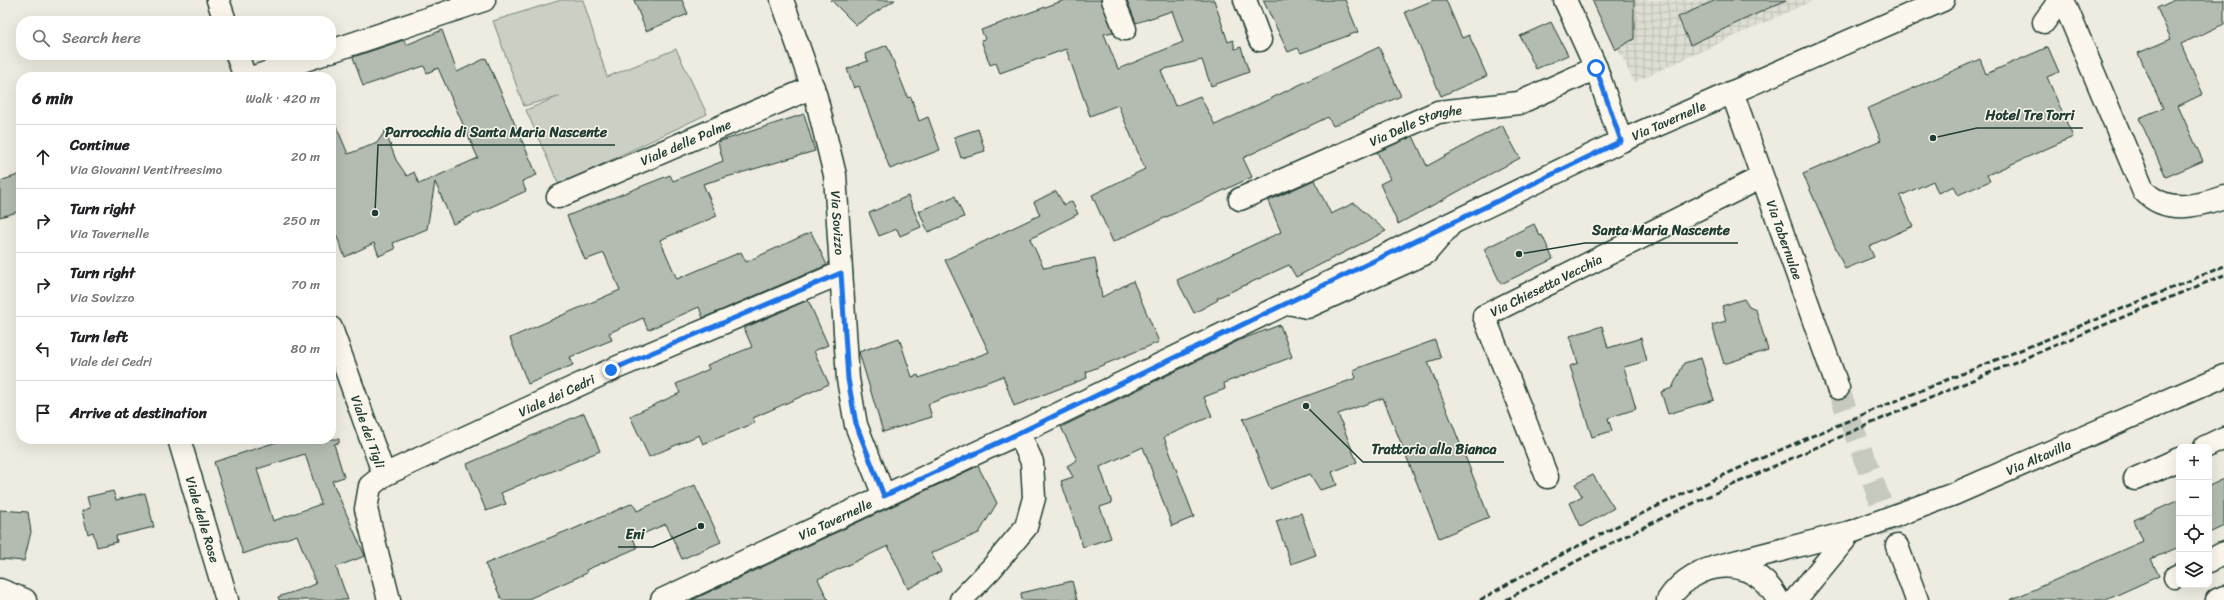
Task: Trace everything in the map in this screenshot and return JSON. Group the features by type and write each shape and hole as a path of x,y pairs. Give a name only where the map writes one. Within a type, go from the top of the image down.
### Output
{"street":[{"path":"218,0 224,16"},
{"name":"Via Sovizzo","path":"782,0 813,87 835,175 848,379 856,424 884,496"},
{"path":"1113,0 1125,29"},
{"path":"1244,0 1260,40"},
{"path":"1565,0 1596,68 1621,141"},
{"name":"Via Tavernelle","path":"662,600 1019,433 1621,141 1943,0"},
{"path":"2044,22 2060,0"},
{"path":"2063,0 2143,190 2155,199 2177,207 2195,207 2224,197"},
{"path":"336,49 471,2"},
{"path":"239,60 243,72"},
{"path":"269,72 305,60"},
{"name":"Via Delle Stanghe","path":"1240,199 1438,112 1519,103 1596,68"},
{"name":"Viale delle Palme","path":"558,197 813,87"},
{"name":"Via Tabernulae","path":"1732,92 1838,388"},
{"name":"Via Chiesetta Vecchia","path":"1548,477 1476,313 1762,176"},
{"name":"Viale dei Cedri","path":"384,475 611,370 841,273"},
{"name":"Viale dei Tigli","path":"336,342 384,475 370,486 366,509 389,600"},
{"name":"Via Altavilla","path":"1654,600 1672,594 1687,578 1700,570 1851,532 1954,494 2224,376"},
{"path":"961,600 991,569 1026,527 1034,498 1032,462 1019,433"},
{"path":"2211,444 2224,438"},
{"name":"Viale delle Rose","path":"181,444 228,600"},
{"path":"2134,478 2176,460"},
{"path":"1795,600 1851,532"},
{"path":"1897,546 1917,600"},
{"path":"2212,560 2224,554"},
{"path":"1715,567 1736,568 1756,575 1772,589 1778,600"},
{"path":"0,590 25,600"},
{"path":"2217,600 2224,597"}],"shaded area":[{"path":"561,0 583,0 607,77 676,49 707,114 559,185 526,110 560,96 524,106 493,21"},
{"path":"1594,0 1814,0 1634,82"}],"building":[{"path":"634,0 682,0 688,14 646,31"},
{"path":"831,0 895,0 856,25"},
{"path":"1065,0 1101,0 1113,32 1104,34 1118,69 1183,42 1172,11 1136,23 1127,0 1214,0 1228,42 1233,40 1235,49 1241,47 1249,72 1211,86 1202,60 1161,70 1175,106 1200,96 1215,125 1379,47 1401,96 1333,126 1328,117 1243,158 1252,177 1113,242 1092,195 1145,169 1118,105 1090,116 1066,49 1000,73 996,63 990,65 981,40 985,39 981,30"},
{"path":"1263,0 1345,0 1358,32 1301,53 1298,48 1288,52"},
{"path":"1434,0 1446,0 1462,38 1469,35 1487,76 1441,96 1405,12"},
{"path":"1592,0 1634,0 1634,39 1615,50"},
{"path":"1716,0 1786,0 1690,45 1678,17"},
{"path":"2175,0 2224,0 2224,24 2181,44 2203,94 2178,106 2203,161 2166,177 2139,118 2163,108 2138,53 2171,39 2157,8"},
{"path":"1551,22 1568,55 1536,69 1520,36"},
{"path":"442,30 457,72 486,58 537,175 522,181 526,191 453,224 435,182 427,229 393,243 395,249 379,256 374,243 345,257 336,234 336,126 348,154 377,143 385,131 396,160 407,176 414,172 419,184 478,158 438,68 427,73 424,66 363,86 353,57 404,40 406,45"},
{"path":"887,45 908,98 911,97 919,121 928,117 940,150 890,169 859,86 854,88 847,69 868,61 865,54"},
{"path":"2048,47 2059,72 2047,77 2073,137 1987,175 1990,181 1958,195 1954,186 1938,193 1933,181 1900,196 1913,226 1869,246 1874,257 1845,269 1803,174 1881,140 1868,108 1980,59 1986,74"},
{"path":"804,114 815,151 703,184 717,216 660,240 677,279 741,252 746,262 811,232 827,265 703,318 699,307 648,330 643,318 609,333 612,340 570,357 573,365 528,384 510,338 620,290 604,253 585,260 567,216 670,175 673,181 723,161 718,142"},
{"path":"1502,125 1520,158 1398,224 1380,184 1390,179 1377,152 1413,136 1427,166"},
{"path":"978,129 985,151 961,158 954,137"},
{"path":"16,176 16,212 0,217 0,181"},
{"path":"1314,180 1331,214 1354,203 1386,231 1296,277 1289,265 1217,298 1218,300 1194,313 1177,280 1281,232 1268,201"},
{"path":"1056,191 1064,205 1072,201 1078,214 1030,239 1044,268 1095,258 1102,297 1133,281 1159,342 1086,372 1087,378 1014,406 1003,376 928,404 932,417 883,432 859,352 899,338 912,377 918,375 919,378 989,352 945,260 1040,215 1034,202"},
{"path":"908,196 921,227 900,236 897,229 879,236 869,213"},
{"path":"955,196 964,217 928,232 919,211"},
{"path":"1534,224 1540,236 1542,235 1553,259 1501,284 1484,249"},
{"path":"1744,299 1749,307 1756,310 1768,350 1724,364 1712,325 1726,321 1722,306"},
{"path":"808,300 828,345 814,351 829,384 753,418 755,423 703,444 699,435 649,457 630,416 680,393 676,384 709,369 707,365 752,347 744,328"},
{"path":"1280,325 1292,357 1224,383 1225,389 1204,397 1212,416 1164,437 1194,517 1172,526 1143,447 1100,467 1112,503 1100,507 1111,538 1083,547 1061,481 1073,477 1067,466 1077,460 1061,427 1242,339"},
{"path":"1602,326 1608,348 1641,338 1647,361 1624,367 1636,409 1608,418 1612,431 1592,437 1570,366 1578,363 1570,336"},
{"path":"1435,340 1441,358 1428,362 1489,517 1439,538 1383,398 1338,414 1357,462 1332,472 1337,485 1320,490 1310,474 1270,489 1243,419 1356,378 1353,370"},
{"path":"1701,358 1714,400 1668,414 1661,392 1672,388 1684,363"},
{"path":"584,413 600,451 501,493 506,504 486,511 467,464"},
{"path":"336,439 339,439 339,443 336,444"},
{"path":"270,444 334,444 344,477 332,481 365,556 336,567 348,600 279,600 278,597 316,584 297,535 243,554 214,462","holes":["305,454 321,504 273,521 257,469"]},
{"path":"978,466 997,503 979,533 931,553 941,571 908,589 888,546 818,579 828,600 692,600"},
{"path":"1593,475 1614,508 1581,527 1570,503 1582,496 1575,484"},
{"path":"2224,479 2224,526 2212,532 2212,516 2212,485"},
{"path":"695,485 721,542 682,559 666,524 633,538 637,548 586,570 587,573 526,600 502,600 485,564 569,531 633,503 637,511"},
{"path":"113,491 116,500 145,493 154,527 116,536 117,542 97,547 93,532 88,534 82,511 90,508 87,497"},
{"path":"2176,501 2176,548 2151,559 2159,576 2106,600 2010,600 2143,541 2134,520"},
{"path":"0,510 28,512 31,532 24,561 0,559"},
{"path":"1301,513 1316,555 1291,564 1276,521"},
{"path":"1072,581 1077,600 1022,600 1021,593"}],"tunnel":[{"path":"1838,388 1897,546"}],"railway":[{"path":"1480,600 1569,550 1753,462 1847,421 2224,266"},
{"path":"1506,600 1617,540 1769,468 1860,428 2224,275"}],"place":[{"name":"Hotel Tre Torri","path":"1933,138"},
{"name":"Parrocchia di Santa Maria Nascente","path":"375,213"},
{"name":"Santa Maria Nascente","path":"1519,254"},
{"name":"Trattoria alla Bianca","path":"1306,406"},
{"name":"Eni","path":"701,526"}],"route":[{"path":"611,370 841,273 848,379 856,424 884,496 1019,433 1621,141 1596,68"}]}
